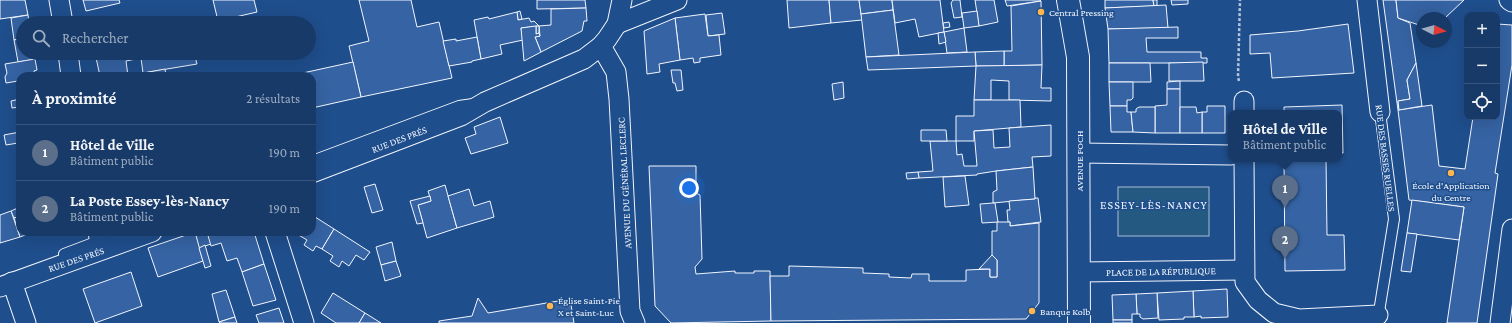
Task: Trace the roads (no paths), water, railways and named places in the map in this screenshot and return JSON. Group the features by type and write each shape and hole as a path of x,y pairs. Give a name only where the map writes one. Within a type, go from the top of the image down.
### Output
{"street":[{"path":"59,0 62,16"},
{"path":"617,24 622,0"},
{"path":"617,24 677,0"},
{"name":"AVENUE FOCH","path":"1068,0 1078,57 1078,323"},
{"name":"RUE DES BASSES RUELLES","path":"1367,0 1380,112"},
{"name":"RUE DES PRÉS","path":"316,171 461,116 485,102 570,66 584,59 601,46 617,24"},
{"name":"AVENUE DU GÉNÉRAL LECLERC","path":"601,46 616,72 622,124 630,311 635,323"},
{"path":"69,60 71,72"},
{"path":"1079,153 1228,154"},
{"path":"1244,162 1245,282 1258,300 1274,313 1299,319 1378,319"},
{"path":"1500,323 1512,234"},
{"name":"RUE DES PRÉS","path":"4,282 99,241 128,236"},
{"path":"276,236 304,323"},
{"name":"PLACE DE LA RÉPUBLIQUE","path":"1079,272 1244,270"},
{"path":"4,282 26,323"}],"lane":[{"name":"RUE DES PRÉS","path":"316,160 459,106 485,102"},
{"name":"RUE DES BASSES RUELLES","path":"1378,319 1394,219 1380,112"},
{"name":"RUE DES PRÉS","path":"99,241 112,236"}],"place":[{"name":"Central Pressing","path":"1041,12"},
{"name":"École d'Application du Centre","path":"1451,173"},
{"name":"Hôtel de Ville","path":"1285,208"},
{"name":"La Poste Essey-lès-Nancy","path":"1285,259"},
{"name":"Église Saint-Pie X et Saint-Luc","path":"550,306"},
{"name":"Banque Kolb","path":"1032,311"}],"district":[{"name":"ESSEY-LÈS-NANCY","path":"1154,205"}]}
